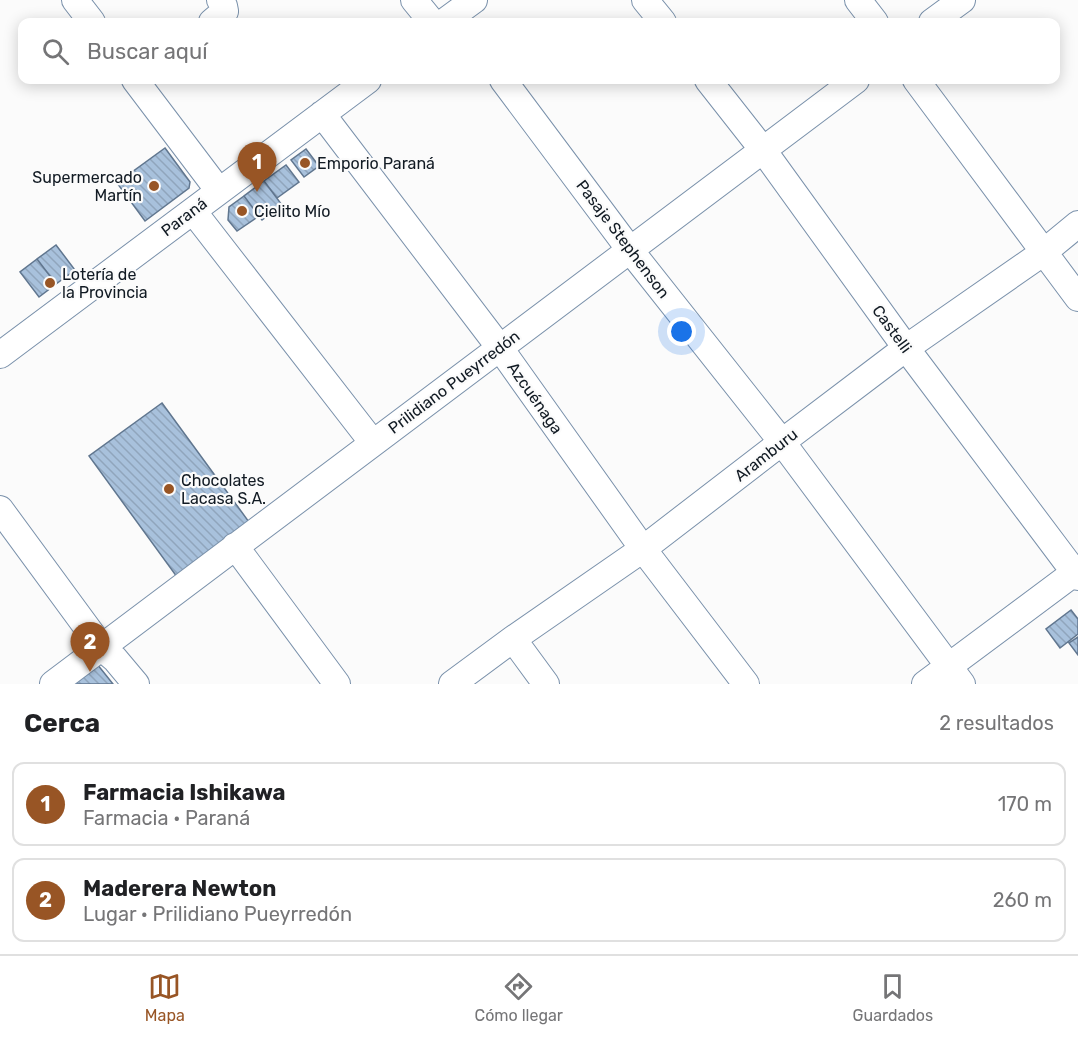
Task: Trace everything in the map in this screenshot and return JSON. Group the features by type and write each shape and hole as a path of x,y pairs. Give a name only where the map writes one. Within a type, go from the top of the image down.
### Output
{"street":[{"path":"75,0 89,18"},
{"path":"217,18 225,11 225,6 220,0"},
{"path":"414,0 453,16"},
{"path":"645,0 660,18"},
{"path":"858,0 872,18"},
{"path":"937,18 962,0"},
{"path":"142,84 219,191"},
{"name":"Paraná","path":"3,348 193,211 363,84"},
{"name":"Pasaje Stephenson","path":"506,84 630,250 782,442 956,675"},
{"name":"Castelli","path":"711,84 906,348 1077,573"},
{"name":"Prilidiano Pueyrredón","path":"53,684 851,84"},
{"path":"919,84 1078,298"},
{"name":"Azcuénaga","path":"322,114 500,348 643,549 747,684"},
{"path":"193,211 373,442"},
{"name":"Aramburu","path":"452,684 643,549 906,348 1044,252 1078,224"},
{"path":"0,509 102,648 115,659 136,684"},
{"path":"235,546 337,684"},
{"path":"925,684 956,675 1077,573"},
{"path":"513,639 546,684"}],"building":[{"name":"Supermercado Martín","path":"165,148 190,182 189,188 145,221 117,183"},
{"name":"Emporio Paraná","path":"306,149 319,166 304,177 291,160"},
{"path":"286,165 299,182 277,198 264,181"},
{"path":"264,181 282,205 262,220 244,196"},
{"name":"Cielito Mío","path":"244,196 259,216 237,231 228,220 229,207"},
{"path":"56,245 75,270 56,284 37,259"},
{"path":"37,259 56,284 39,297 20,272"},
{"name":"Chocolates Lacasa S.A.","path":"162,403 249,522 177,577 89,456"},
{"path":"1071,610 1078,619 1078,634 1060,648 1046,629"},
{"path":"1078,637 1078,655 1069,643"},
{"path":"93,659 113,684 60,684"}],"place":[{"name":"Emporio Paraná","path":"305,163"},
{"name":"Supermercado Martín","path":"154,186"},
{"name":"Farmacia Ishikawa","path":"257,192"},
{"name":"Cielito Mío","path":"242,211"},
{"name":"Lotería de la Provincia","path":"50,283"},
{"name":"Chocolates Lacasa S.A.","path":"169,489"},
{"name":"Maderera Newton","path":"90,672"}]}
